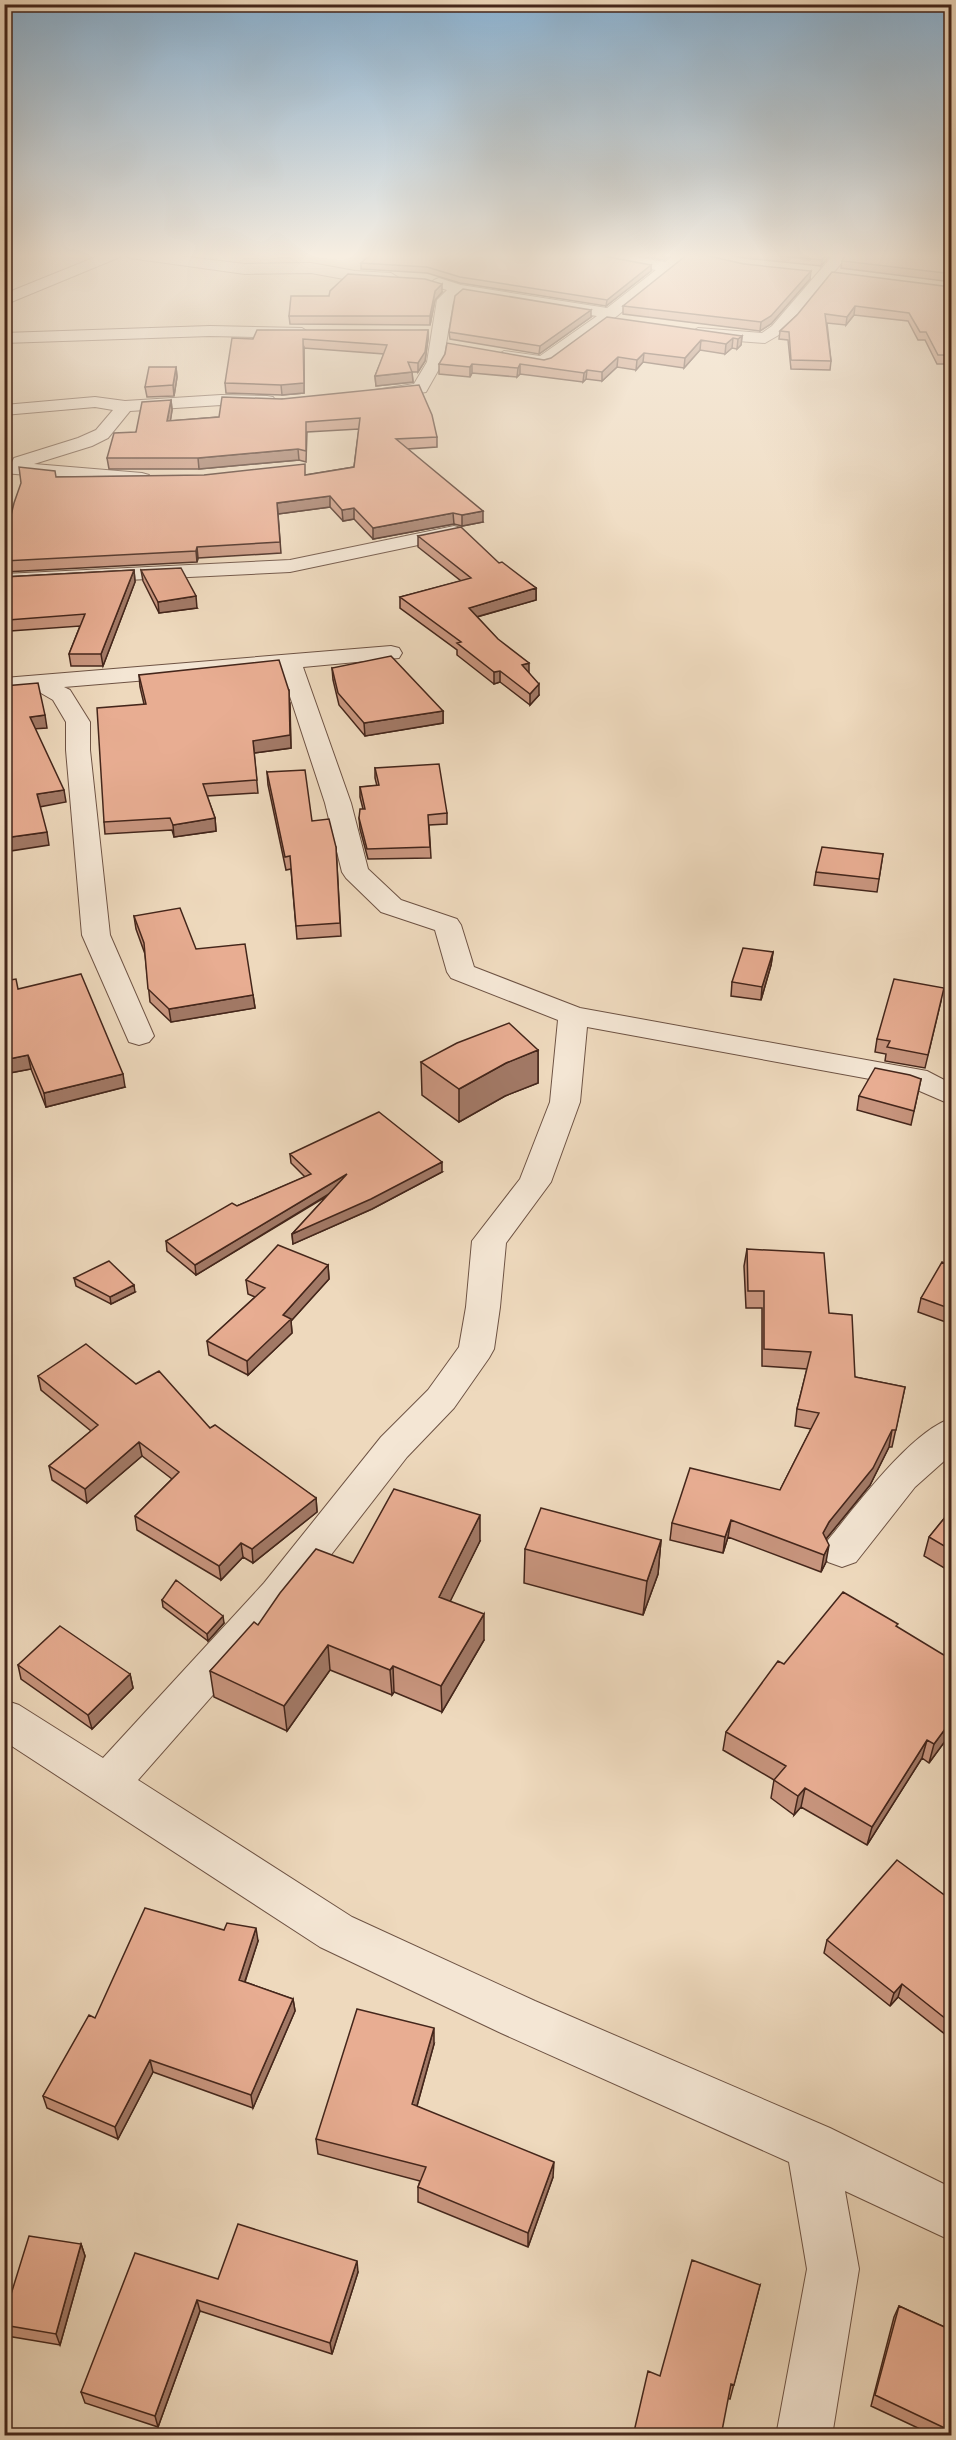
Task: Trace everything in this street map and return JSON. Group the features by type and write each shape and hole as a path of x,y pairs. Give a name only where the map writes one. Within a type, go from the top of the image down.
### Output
{"street":[{"path":"356,396 420,388 432,368"},
{"path":"4,410 95,402 125,406 221,400 282,402"},
{"path":"4,466 46,456 86,442 102,434 125,406"},
{"path":"4,466 121,479 164,479"},
{"path":"4,580 290,566 454,532"},
{"path":"4,686 391,652"},
{"path":"289,660 338,803 355,872 391,906 447,925 461,972 573,1016 916,1078 948,1091"},
{"path":"39,683 62,695 78,722 78,750 96,935 139,1036"},
{"path":"107,1784 278,1594 394,1447 441,1399 476,1349 483,1308 489,1242 534,1182 565,1102 573,1016"},
{"path":"842,1551 902,1478 948,1443"},
{"path":"4,1718 336,1932 518,2018 812,2146 861,2172 951,2214"},
{"path":"804,2436 833,2269 812,2146"}],"building":[{"path":"149,368 176,368 173,385 145,387"},
{"path":"227,368 304,368 304,383 281,385 225,383"},
{"path":"378,368 410,368 412,372 375,376"},
{"path":"547,368 606,368 602,372 587,370 584,373"},
{"path":"419,385 432,415 437,437 396,439 483,511 462,515 453,513 373,528 354,508 342,510 330,496 277,503 280,542 197,547 196,551 4,561 4,544 21,483 19,467 55,471 56,477 204,475 305,464 305,475 354,467 360,418 306,422 306,451 298,449 198,458 107,458 114,433 136,432 142,402 171,400 167,421 219,417 222,397 282,399"},
{"path":"461,527 499,563 502,562 536,588 469,608 498,639 529,663 522,665 539,684 530,694 500,671 494,672 457,643 461,642 400,597 471,578 418,536"},
{"path":"181,568 196,596 158,602 141,570"},
{"path":"134,570 101,654 69,654 85,614 8,620 4,624 4,577"},
{"path":"391,656 443,711 364,723 338,693 332,668"},
{"path":"279,660 289,691 290,735 253,741 257,780 203,784 215,818 173,825 170,818 104,822 97,708 146,704 139,675"},
{"path":"38,683 45,715 30,717 64,790 37,794 47,832 4,838 4,686"},
{"path":"439,764 447,813 428,815 430,847 367,849 359,818 360,809 365,809 360,787 379,785 375,768"},
{"path":"305,770 312,821 329,819 336,847 340,923 296,926 290,856 285,857 267,772"},
{"path":"822,847 883,854 879,879 816,872"},
{"path":"180,908 196,949 245,944 253,995 169,1009 148,989 144,943 134,916"},
{"path":"743,948 773,952 762,987 732,982"},
{"path":"81,974 123,1074 44,1093 28,1055 4,1060 4,981 16,979 18,989"},
{"path":"894,979 944,988 928,1055 887,1047 890,1041 877,1039"},
{"path":"509,1023 538,1050 506,1063 459,1089 421,1062 457,1043"},
{"path":"875,1068 921,1079 914,1111 859,1096"},
{"path":"379,1112 442,1162 371,1199 292,1234 347,1174 195,1265 166,1241 232,1203 237,1206 311,1174 290,1154"},
{"path":"278,1245 328,1265 283,1315 291,1319 247,1361 207,1341 265,1288 246,1280"},
{"path":"747,1249 824,1253 829,1313 852,1315 855,1377 905,1387 896,1430 892,1430 873,1468 829,1522 823,1533 829,1545 824,1555 731,1520 725,1537 672,1523 690,1468 780,1490 819,1413 797,1409 811,1352 764,1349 764,1291 748,1291"},
{"path":"109,1261 134,1285 110,1297 74,1278"},
{"path":"942,1262 951,1266 951,1309 921,1298"},
{"path":"86,1344 136,1384 159,1371 210,1428 215,1425 316,1498 252,1549 241,1543 219,1566 135,1516 179,1472 139,1442 85,1489 49,1466 98,1425 38,1376"},
{"path":"394,1489 480,1515 439,1597 484,1614 441,1686 393,1666 390,1670 328,1645 284,1706 210,1671 254,1622 258,1625 280,1593 316,1549 353,1563"},
{"path":"541,1508 661,1540 647,1581 525,1549"},
{"path":"951,1510 951,1550 929,1537"},
{"path":"176,1580 223,1616 207,1634 162,1600"},
{"path":"843,1592 898,1624 896,1626 947,1657 951,1652 951,1721 934,1744 927,1740 872,1827 805,1788 798,1796 774,1780 786,1766 726,1732 778,1661 784,1664"},
{"path":"60,1626 130,1674 88,1715 18,1665"},
{"path":"897,1860 951,1900 951,2023 902,1984 894,1993 827,1940"},
{"path":"145,1908 224,1930 227,1923 256,1928 239,1980 293,1999 251,2095 150,2060 115,2127 43,2096 89,2015 95,2018"},
{"path":"357,2009 434,2028 412,2104 554,2162 528,2233 418,2187 426,2167 316,2139"},
{"path":"238,2224 357,2261 330,2343 197,2300 155,2416 81,2392 135,2253 218,2279"},
{"path":"29,2236 81,2244 56,2334 4,2325 4,2317"},
{"path":"692,2260 760,2285 734,2385 731,2384 721,2436 633,2436 648,2371 660,2376"},
{"path":"899,2306 951,2330 951,2431 875,2395"}]}
